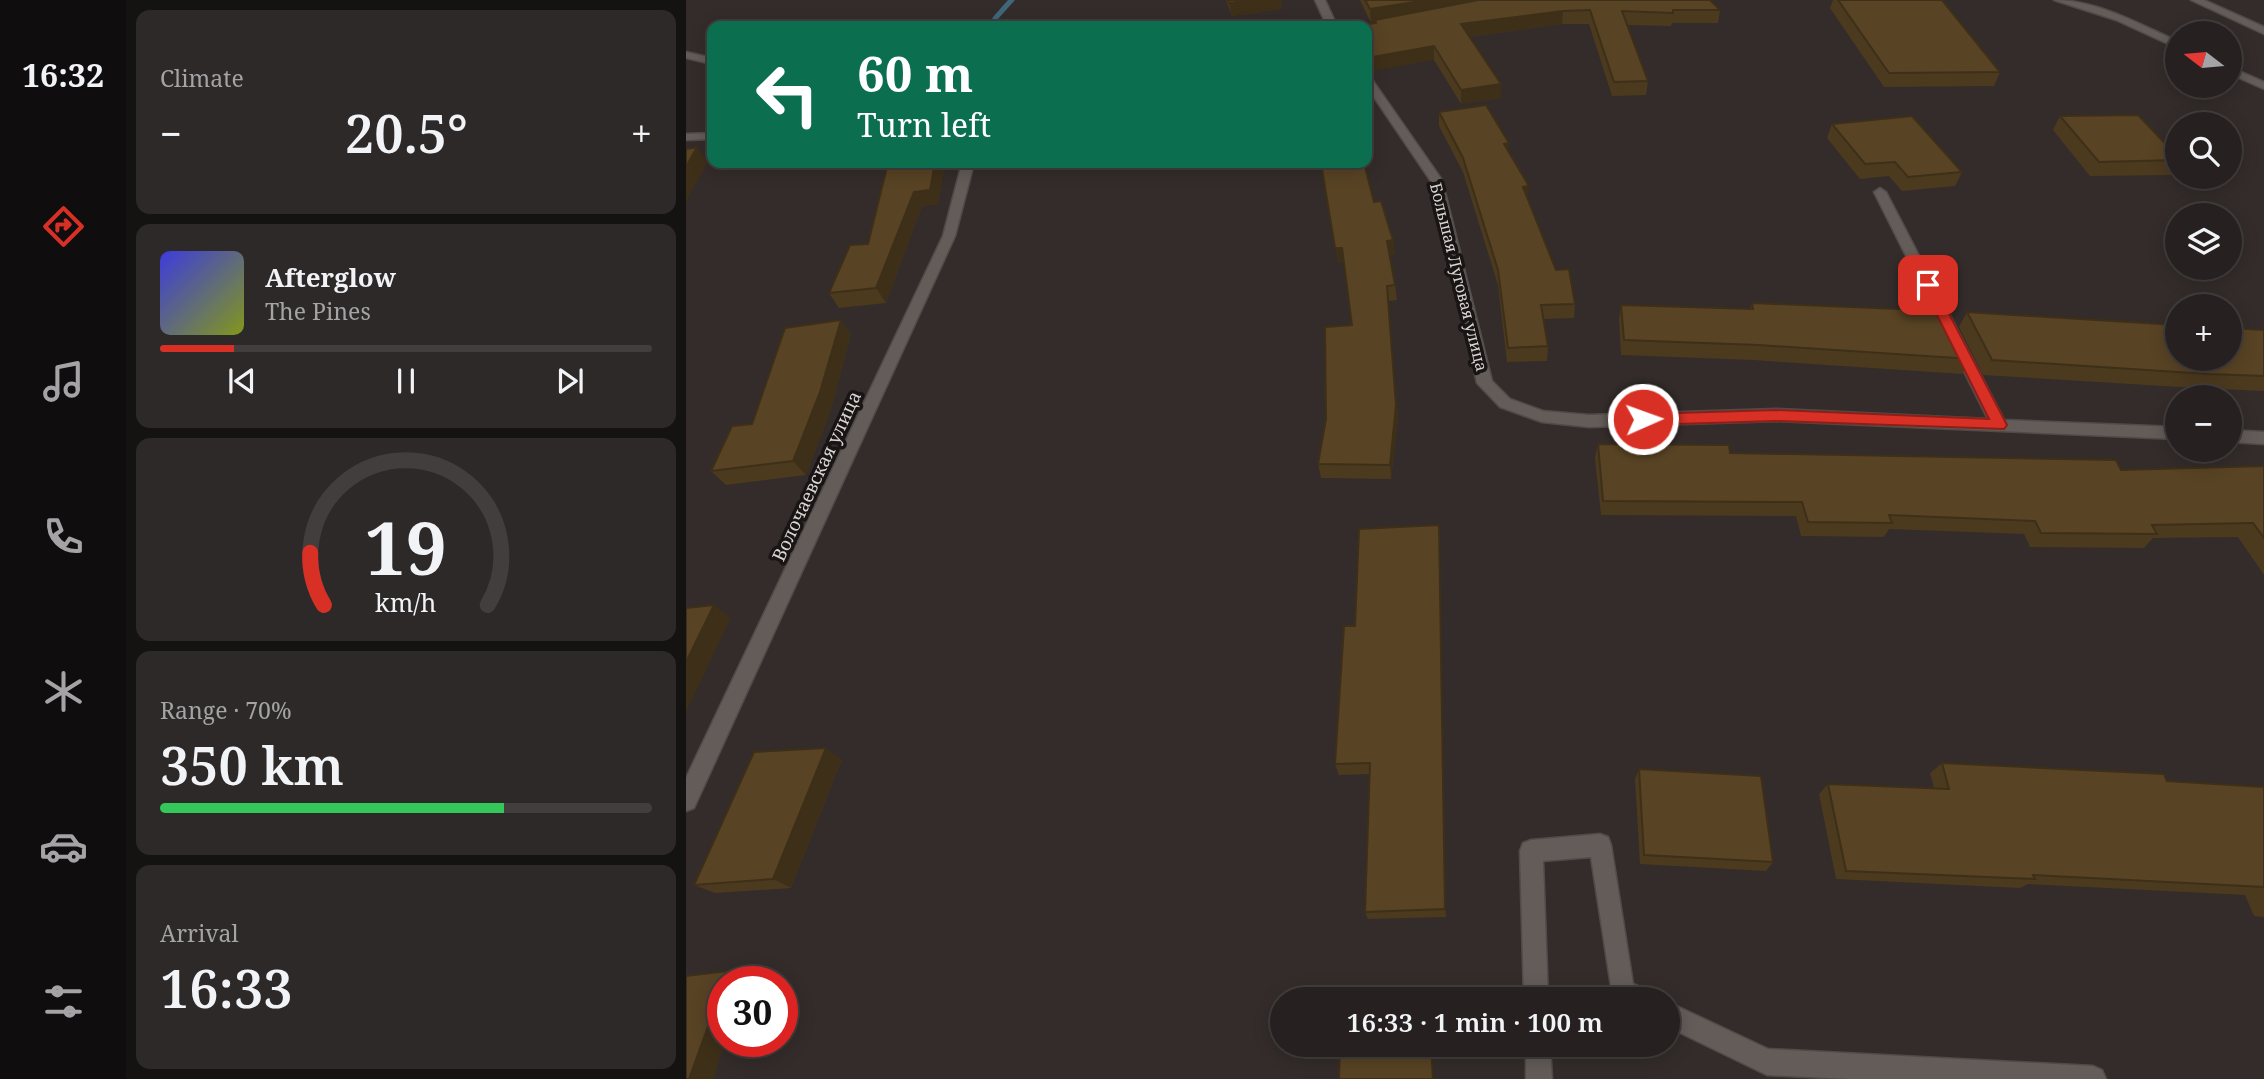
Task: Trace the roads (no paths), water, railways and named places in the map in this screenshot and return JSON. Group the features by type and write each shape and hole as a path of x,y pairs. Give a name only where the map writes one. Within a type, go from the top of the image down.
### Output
{"street":[{"path":"1320,0 1330,21"},
{"path":"2059,0 2119,18 2165,39"},
{"path":"2196,0 2264,31"},
{"path":"686,55 707,60"},
{"path":"2242,76 2264,86"},
{"name":"Большая Луговая улица","path":"1372,87 1436,180 1485,383 1506,403 1542,416 1590,421 1776,415 1999,425"},
{"path":"686,136 707,136"},
{"name":"Волочаевская улица","path":"686,801 949,236 967,168"},
{"path":"1880,192 1999,425 2165,432"},
{"path":"2242,437 2264,438"},
{"path":"1536,987 1531,850 1600,845 1621,987"},
{"path":"1680,1020 1767,1062 2093,1079"},
{"path":"1538,1057 1539,1079"}],"waterway":[{"path":"994,21 1012,0"}]}
